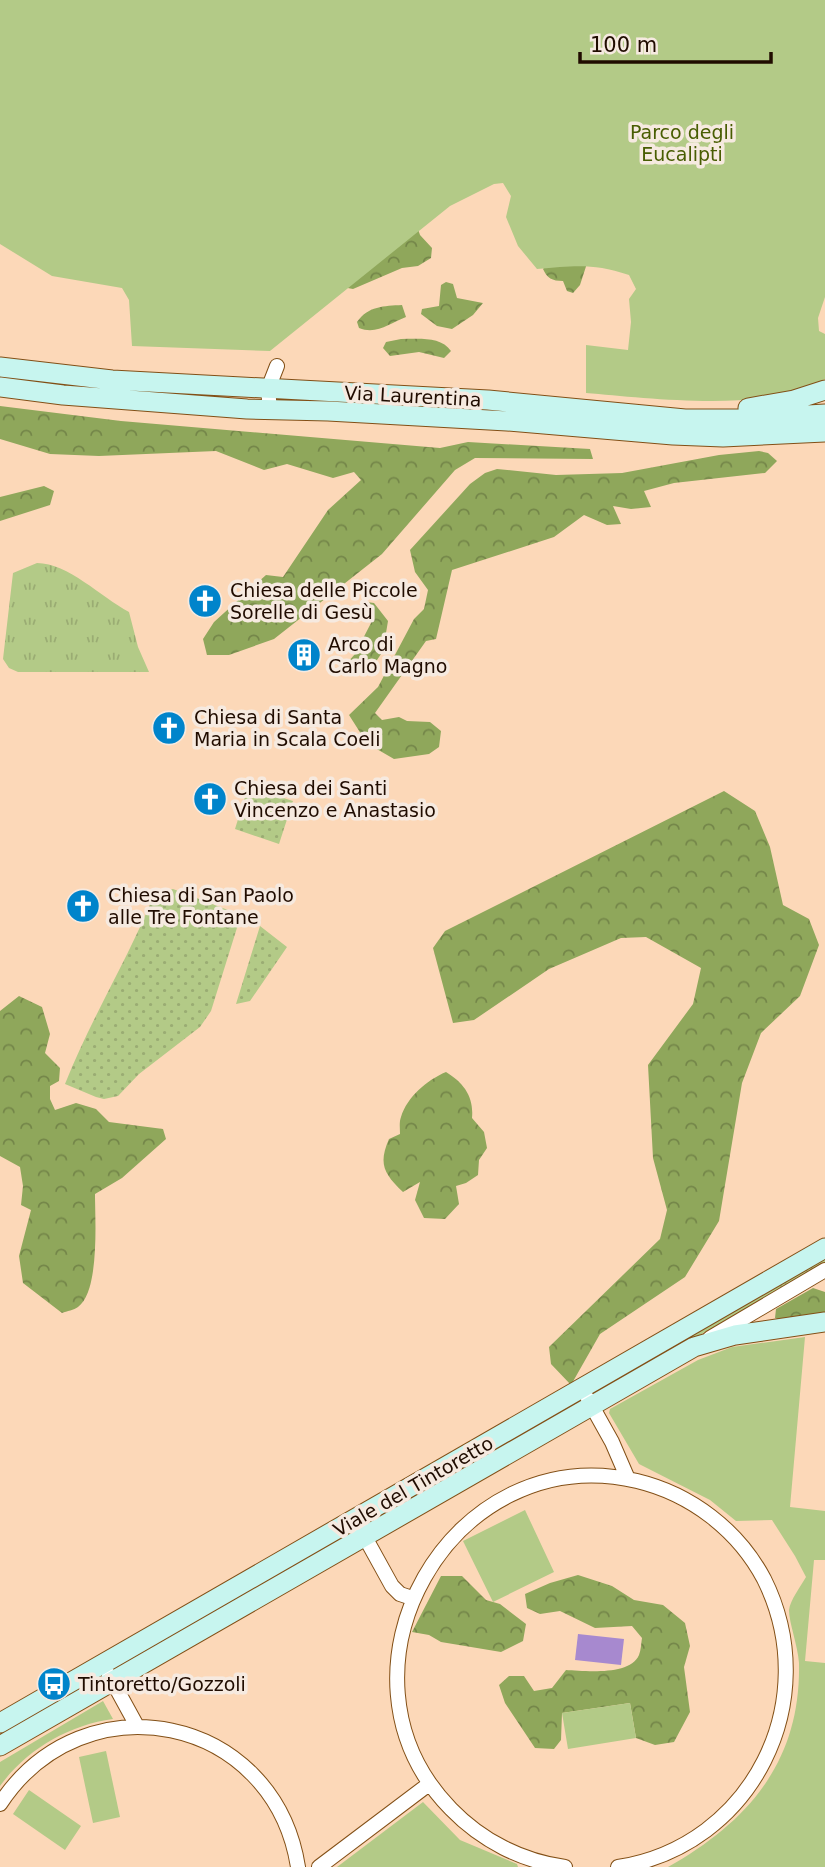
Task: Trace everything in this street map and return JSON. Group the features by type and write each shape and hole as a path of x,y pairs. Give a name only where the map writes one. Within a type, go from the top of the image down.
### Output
{"main road":[{"name":"Via Laurentina","path":"0,367 71,377 488,400 685,419 750,419 825,414"},
{"name":"Via Laurentina","path":"0,387 63,395 270,411 328,411 458,418 723,437 825,432"},
{"path":"685,419 794,400 825,390"},
{"path":"723,437 825,444"},
{"name":"Viale del Tintoretto","path":"360,1528 582,1388 825,1248"},
{"name":"Viale del Tintoretto","path":"0,1746 108,1673 360,1528 592,1406 694,1348 735,1335 825,1322"},
{"name":"Viale del Tintoretto","path":"0,1723 108,1673"}],"street":[{"path":"270,411 268,389 276,366"},
{"path":"694,1348 825,1270"},
{"path":"582,1388 612,1442 628,1479"},
{"path":"565,1867 522,1856 488,1839 458,1817 429,1784 409,1745 400,1702 399,1651 412,1598 432,1565 454,1537 476,1516 501,1499 530,1485 562,1478 599,1476 628,1479 670,1492 719,1522 741,1545 763,1577 775,1605 785,1640 788,1675 785,1703 776,1740 764,1765 737,1804 717,1823 686,1844 651,1860 618,1867"},
{"path":"360,1528 392,1586 400,1594 412,1598"},
{"path":"108,1673 137,1726"},
{"path":"0,1804 21,1777 54,1749 94,1732 137,1726 167,1729 196,1737 217,1747 242,1764 263,1785 280,1810 292,1838 298,1867"},
{"path":"319,1867 429,1784"}],"green space":[{"name":"Parco degli Eucalipti","path":"0,0 825,0 825,297 818,318 819,331 825,334 825,379 802,390 774,397 742,400 675,400 586,393 586,345 628,350 631,322 629,299 636,289 629,275 604,269 573,266 537,269 518,246 506,217 511,196 503,183 494,184 450,206 270,351 132,346 129,300 122,288 52,276 0,244"},
{"path":"418,229 432,248 431,258 418,266 402,268 353,289 337,286"},
{"path":"562,248 592,248 580,285 573,293 567,291 563,281 550,278 543,269"},
{"path":"446,282 453,284 457,298 483,303 473,315 452,329 437,326 421,314 422,309 439,306 441,285"},
{"path":"402,305 406,317 378,329 359,328 357,322 371,310"},
{"path":"401,339 435,341 447,346 451,351 444,358 419,352 390,356 383,348 386,342"},
{"path":"0,406 121,421 440,448 468,442 590,449 593,459 475,458 455,470 382,554 274,639 229,655 207,655 203,639 214,622 266,575 283,577 328,510 361,480 354,472 333,478 287,464 264,470 216,451 99,456 50,454 0,439"},
{"path":"759,451 768,453 777,461 765,473 674,483 644,491 651,507 631,509 613,506 621,524 607,525 584,515 554,537 452,570 436,639 426,641 375,713 382,720 399,717 407,721 430,722 441,731 439,747 429,754 394,759 363,737 349,715 378,687 414,619 424,609 428,590 415,572 410,550 470,484 485,473 497,469 556,475 622,473 719,455"},
{"path":"44,486 54,491 50,505 0,521 0,497"},
{"path":"37,563 61,569 129,612 138,647 149,672 18,672 9,668 3,659 13,573"},
{"path":"367,602 374,603 388,621 383,651 371,669 347,663 355,654 371,623"},
{"path":"248,787 293,801 279,844 235,829"},
{"path":"724,791 755,811 770,847 783,905 809,919 819,945 800,996 761,1033 742,1083 719,1221 685,1277 600,1334 571,1385 551,1364 549,1347 660,1239 667,1210 653,1158 648,1065 693,1004 701,968 646,937 621,938 549,969 474,1020 453,1023 433,948 445,931"},
{"path":"173,889 241,915 211,1011 200,1027 139,1074 118,1096 104,1099 65,1084 155,892"},
{"path":"260,926 287,947 250,1001 236,1004"},
{"path":"19,996 42,1007 50,1034 45,1053 60,1068 59,1081 50,1086 50,1099 55,1110 76,1103 96,1109 109,1122 163,1129 166,1139 122,1178 95,1194 95,1254 90,1286 85,1299 78,1307 62,1313 23,1283 19,1256 31,1210 21,1205 23,1186 20,1167 0,1156 0,1011"},
{"path":"446,1072 466,1091 472,1118 484,1132 487,1148 479,1160 478,1175 456,1186 459,1204 445,1219 424,1218 415,1200 420,1182 403,1192 387,1174 384,1155 389,1139 400,1134 400,1119 413,1096 425,1084"},
{"path":"825,1258 825,1263 599,1393 597,1390"},
{"path":"813,1288 825,1292 825,1316 785,1322 775,1318 776,1309"},
{"path":"805,1337 790,1507 825,1511 825,1560 814,1560 805,1661 825,1663 825,1867 668,1867 723,1830 746,1808 765,1785 780,1758 791,1730 797,1698 799,1663 789,1610 806,1577 772,1520 736,1521 710,1500 639,1464 609,1413 610,1409 698,1360 732,1347"},
{"path":"525,1510 554,1572 493,1602 463,1541"},
{"path":"578,1575 612,1586 634,1600 663,1605 685,1623 690,1646 684,1667 690,1712 674,1742 655,1745 636,1738 630,1703 562,1713 561,1740 554,1749 535,1748 505,1703 499,1685 509,1676 524,1676 534,1691 552,1688 566,1670 617,1669 634,1662 639,1655 642,1638 632,1626 595,1628 560,1611 540,1614 527,1608 525,1594"},
{"path":"441,1576 462,1576 486,1600 500,1604 526,1624 523,1641 501,1652 441,1642 429,1635 412,1632"},
{"path":"103,1701 113,1719 81,1727 50,1741 23,1761 0,1786 0,1762"},
{"path":"630,1703 636,1738 568,1749 562,1713"},
{"path":"106,1751 120,1817 93,1823 79,1757"},
{"path":"29,1790 81,1826 65,1850 13,1814"},
{"path":"423,1802 460,1840 517,1864 518,1867 337,1867"}],"shaded area":[{"path":"578,1634 624,1639 621,1665 575,1660"}],"place":[{"name":"Chiesa delle Piccole Sorelle di Gesù","path":"205,601"},
{"name":"Arco di Carlo Magno","path":"304,655"},
{"name":"Chiesa di Santa Maria in Scala Coeli","path":"169,728"},
{"name":"Chiesa dei Santi Vincenzo e Anastasio","path":"210,799"},
{"name":"Chiesa di San Paolo alle Tre Fontane","path":"83,906"},
{"name":"Tintoretto/Gozzoli","path":"54,1684"}]}
